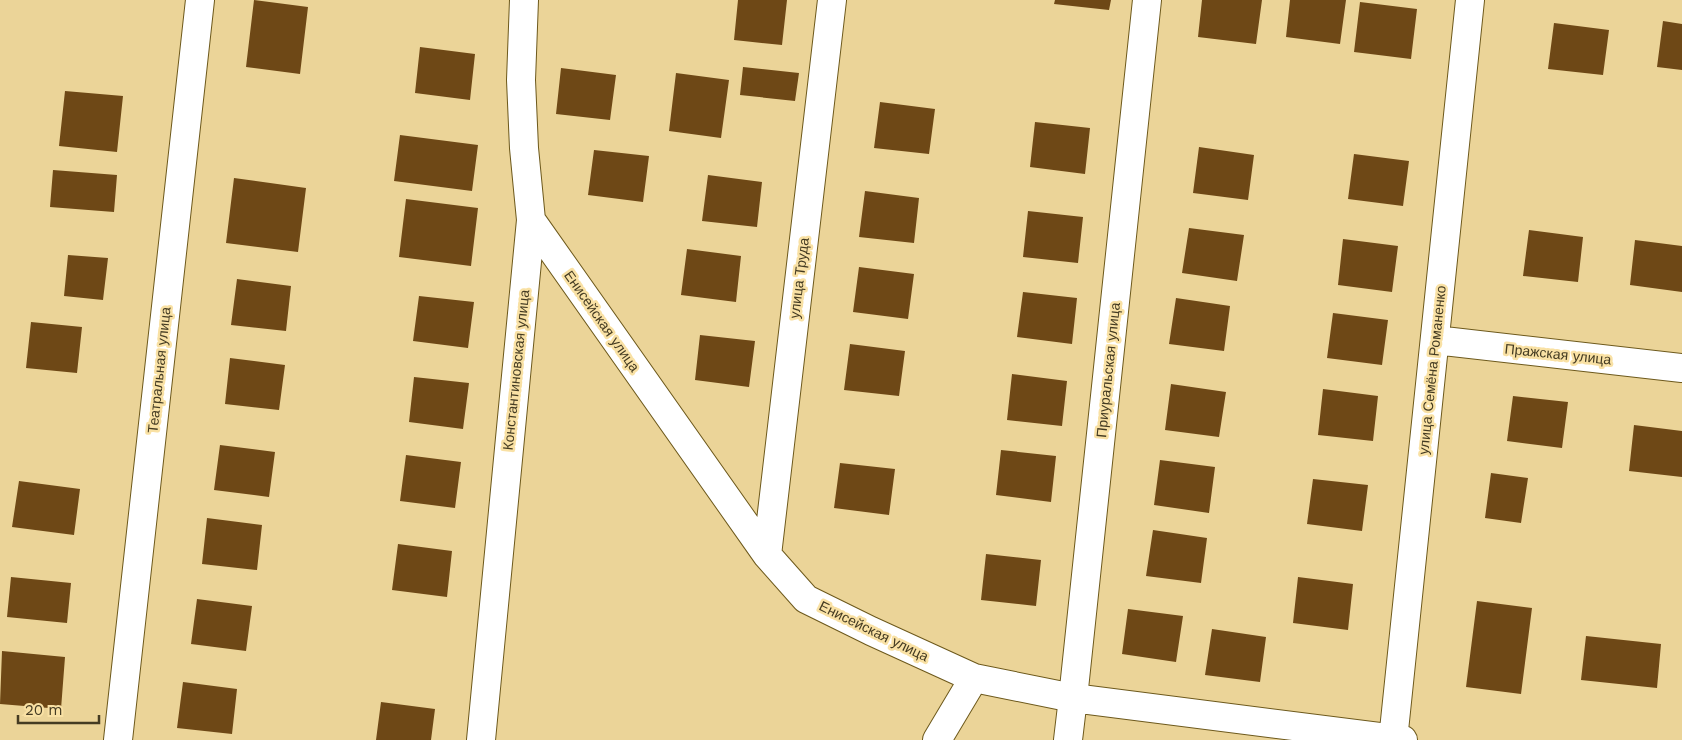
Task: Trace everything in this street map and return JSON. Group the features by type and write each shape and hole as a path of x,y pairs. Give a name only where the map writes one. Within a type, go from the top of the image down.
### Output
{"street":[{"name":"Театральная улица","path":"118,740 200,0"},
{"name":"Константиновская улица","path":"480,740 531,220 524,148 521,80 524,0"},
{"name":"улица Труда","path":"767,555 832,0"},
{"name":"Приуральская улица","path":"1068,740 1148,0"},
{"name":"улица Семёна Романенко","path":"1397,740 1470,0"},
{"name":"Енисейская улица","path":"531,220 767,555 806,598 870,631 974,678 1074,698 1397,740"},
{"name":"Пражская улица","path":"1435,340 1682,368"},
{"path":"937,740 974,678"}],"building":[{"path":"254,0 308,7 300,74 246,67"},
{"path":"738,0 787,0 782,45 734,40"},
{"path":"1055,0 1111,0 1109,10 1054,4"},
{"path":"1202,0 1262,0 1256,44 1198,37"},
{"path":"1290,0 1346,0 1340,44 1286,37"},
{"path":"1360,2 1417,9 1411,59 1354,52"},
{"path":"1663,21 1682,24 1682,70 1657,67"},
{"path":"1554,23 1609,30 1603,75 1548,69"},
{"path":"420,47 475,54 470,100 415,93"},
{"path":"743,67 799,73 795,101 740,95"},
{"path":"561,68 616,75 610,120 556,114"},
{"path":"676,73 729,80 721,138 669,131"},
{"path":"65,91 123,96 117,152 59,146"},
{"path":"880,102 935,109 929,154 874,148"},
{"path":"1035,122 1090,128 1085,174 1030,167"},
{"path":"400,135 478,145 472,191 394,181"},
{"path":"1199,147 1254,155 1248,200 1193,193"},
{"path":"594,150 649,156 643,202 588,195"},
{"path":"1354,154 1409,161 1403,206 1348,199"},
{"path":"53,170 117,175 114,212 50,207"},
{"path":"708,175 762,182 757,227 702,221"},
{"path":"234,178 306,188 298,252 226,243"},
{"path":"865,191 919,198 914,243 859,237"},
{"path":"406,199 478,208 471,266 399,257"},
{"path":"1028,211 1083,217 1078,263 1023,257"},
{"path":"1189,228 1244,235 1237,281 1182,273"},
{"path":"1529,230 1583,237 1578,282 1523,276"},
{"path":"1343,239 1398,246 1392,292 1338,285"},
{"path":"1635,240 1682,246 1682,292 1630,285"},
{"path":"687,249 741,256 736,302 681,295"},
{"path":"68,255 108,258 103,300 64,296"},
{"path":"859,267 914,274 908,319 853,312"},
{"path":"237,279 291,286 286,331 231,325"},
{"path":"1023,292 1077,298 1072,344 1017,337"},
{"path":"419,296 474,302 468,348 413,341"},
{"path":"1176,298 1230,306 1224,351 1169,344"},
{"path":"1333,313 1388,320 1382,365 1327,358"},
{"path":"31,322 82,327 77,373 26,368"},
{"path":"700,335 755,341 749,387 695,380"},
{"path":"850,344 905,351 899,396 844,390"},
{"path":"230,358 285,365 279,410 225,404"},
{"path":"1012,374 1067,381 1062,426 1007,420"},
{"path":"414,377 469,383 463,429 409,422"},
{"path":"1171,384 1226,392 1219,437 1165,430"},
{"path":"1323,389 1378,396 1373,441 1318,435"},
{"path":"1513,396 1568,402 1562,448 1507,441"},
{"path":"1634,425 1682,431 1682,477 1629,471"},
{"path":"220,445 275,452 269,497 214,490"},
{"path":"1001,450 1056,456 1051,502 996,495"},
{"path":"406,455 461,462 455,508 400,501"},
{"path":"1160,460 1215,467 1209,513 1154,505"},
{"path":"840,463 895,469 889,515 834,508"},
{"path":"1491,473 1528,478 1521,523 1485,518"},
{"path":"1313,479 1368,485 1362,531 1307,524"},
{"path":"19,481 80,489 74,535 12,527"},
{"path":"207,518 262,525 257,570 202,564"},
{"path":"1153,530 1207,538 1201,583 1146,576"},
{"path":"398,544 452,551 447,597 392,590"},
{"path":"986,554 1041,560 1036,606 981,600"},
{"path":"11,577 71,583 67,623 7,617"},
{"path":"1298,577 1353,584 1348,630 1293,623"},
{"path":"197,599 252,606 246,651 191,644"},
{"path":"1477,601 1532,608 1521,694 1466,687"},
{"path":"1128,609 1183,616 1176,662 1122,654"},
{"path":"1212,629 1266,637 1260,682 1205,675"},
{"path":"1586,636 1661,644 1657,688 1581,680"},
{"path":"2,651 65,657 61,709 0,704"},
{"path":"183,682 237,689 232,734 177,728"},
{"path":"381,702 435,709 431,740 376,740"}]}
